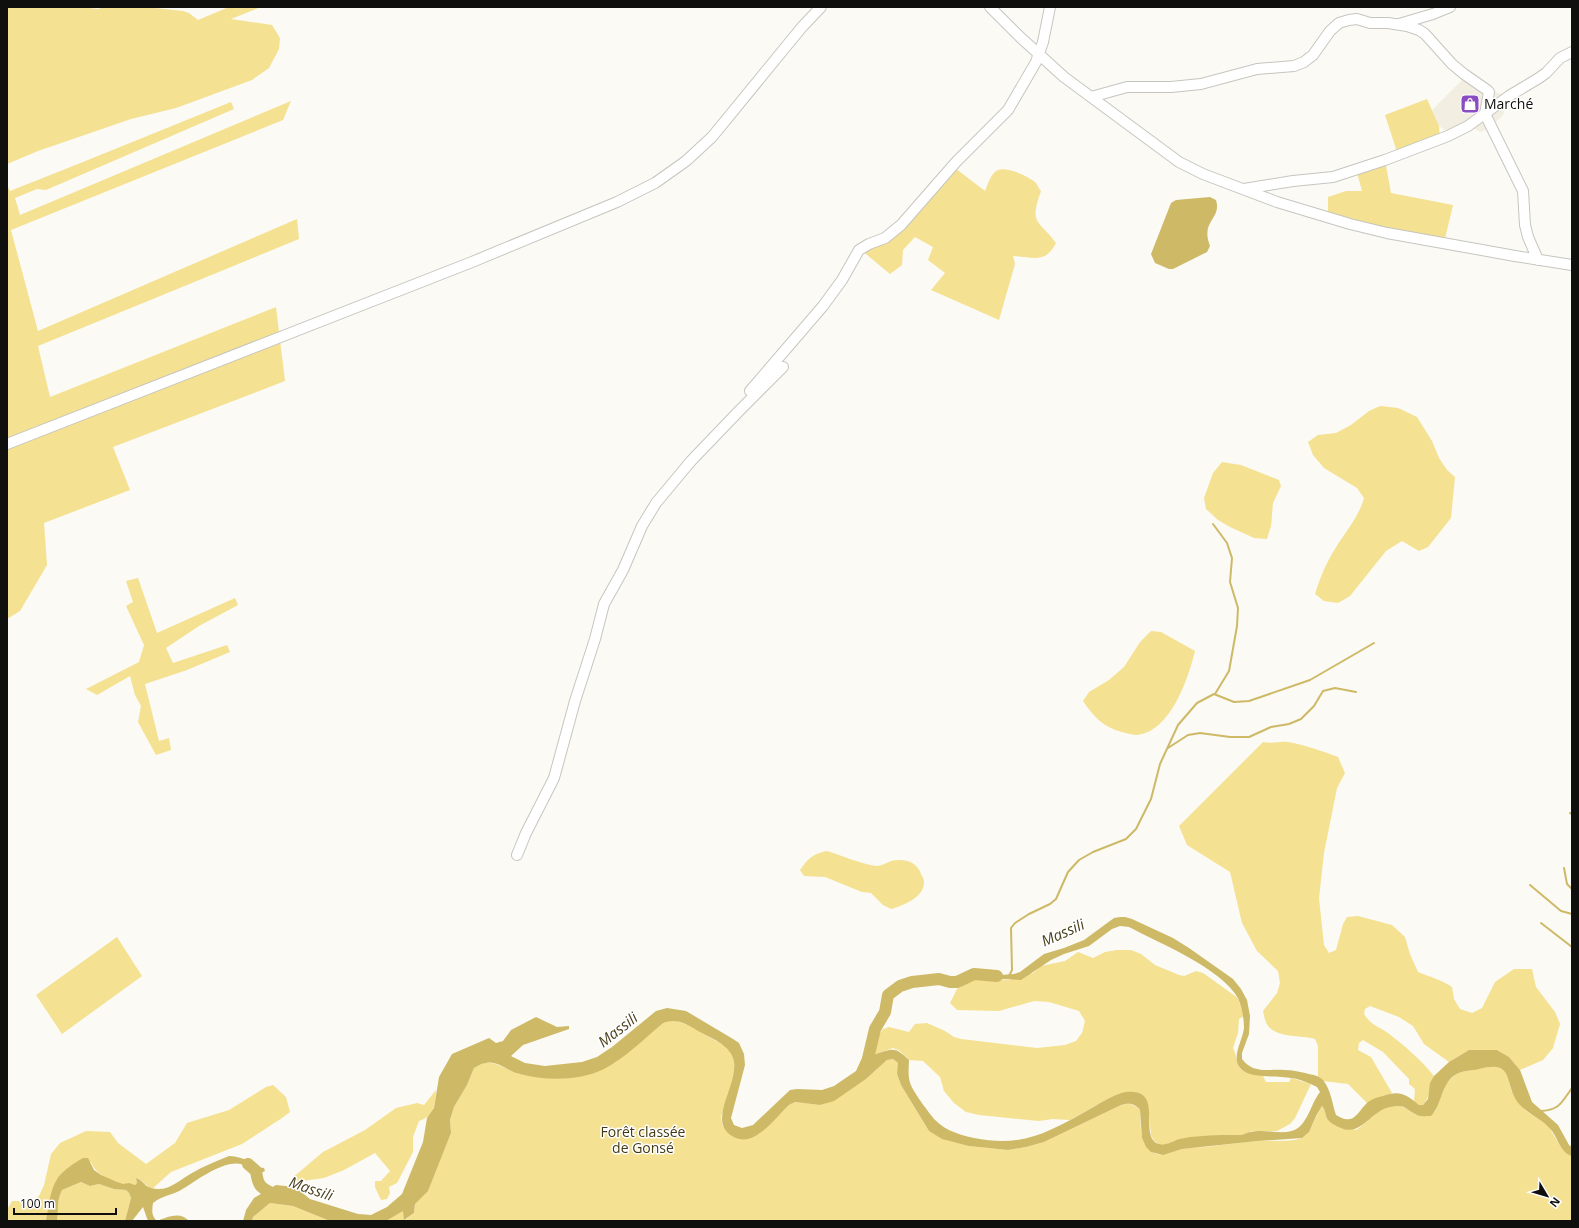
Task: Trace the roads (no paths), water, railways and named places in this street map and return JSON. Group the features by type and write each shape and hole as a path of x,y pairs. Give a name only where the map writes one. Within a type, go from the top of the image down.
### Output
{"street":[{"path":"7,444 472,262 617,202 655,183 686,161 712,137 802,27 821,7"},
{"path":"990,7 1064,77 1179,162 1203,174 1277,202 1350,224 1387,233 1572,265"},
{"path":"730,414 823,306 842,280 859,250 869,244 885,238 901,225 956,162 1008,110 1036,62 1043,42 1050,7"},
{"path":"1397,25 1450,7"},
{"path":"1091,97 1127,87 1171,87 1194,84 1257,69 1294,66 1313,56 1330,31 1339,23 1349,20 1356,19 1370,23 1397,25 1419,30 1425,34 1464,74 1487,90 1489,97 1485,114 1523,191 1525,225 1528,237 1538,260"},
{"path":"1242,190 1339,175 1385,160 1448,136 1468,126 1509,96 1546,72 1560,58 1572,52"},
{"path":"518,855 526,833 554,778 604,604 623,570 642,526 656,503 690,461 783,367"}],"waterway":[{"path":"1213,524 1227,543 1232,558 1230,582 1238,608 1237,626 1229,671 1215,694"},
{"path":"1009,976 1012,970 1011,928 1015,923 1029,914 1050,904 1056,899 1068,872 1079,860 1093,852 1126,839 1136,829 1151,799 1160,764 1178,725 1197,703 1214,694 1234,702 1249,701 1310,680 1374,643"},
{"path":"1168,748 1188,735 1200,733 1230,737 1249,737 1271,727 1289,724 1301,719 1314,706 1323,691 1335,688 1356,692"},
{"path":"1564,868 1567,884 1572,889"},
{"path":"1530,885 1561,911 1572,914"},
{"path":"1541,923 1572,947"},
{"name":"Massili","path":"866,1067 875,1029 885,1012 888,995 900,986 912,982 939,979 957,982 974,974 997,976"},
{"path":"1540,1111 1552,1109 1559,1105 1572,1088"},
{"path":"248,1164 256,1171 260,1186 273,1194"}],"place":[{"name":"Marché","path":"1470,104"}],"park label":[{"name":"Forêt classée de Gonsé","path":"643,1140"}]}
